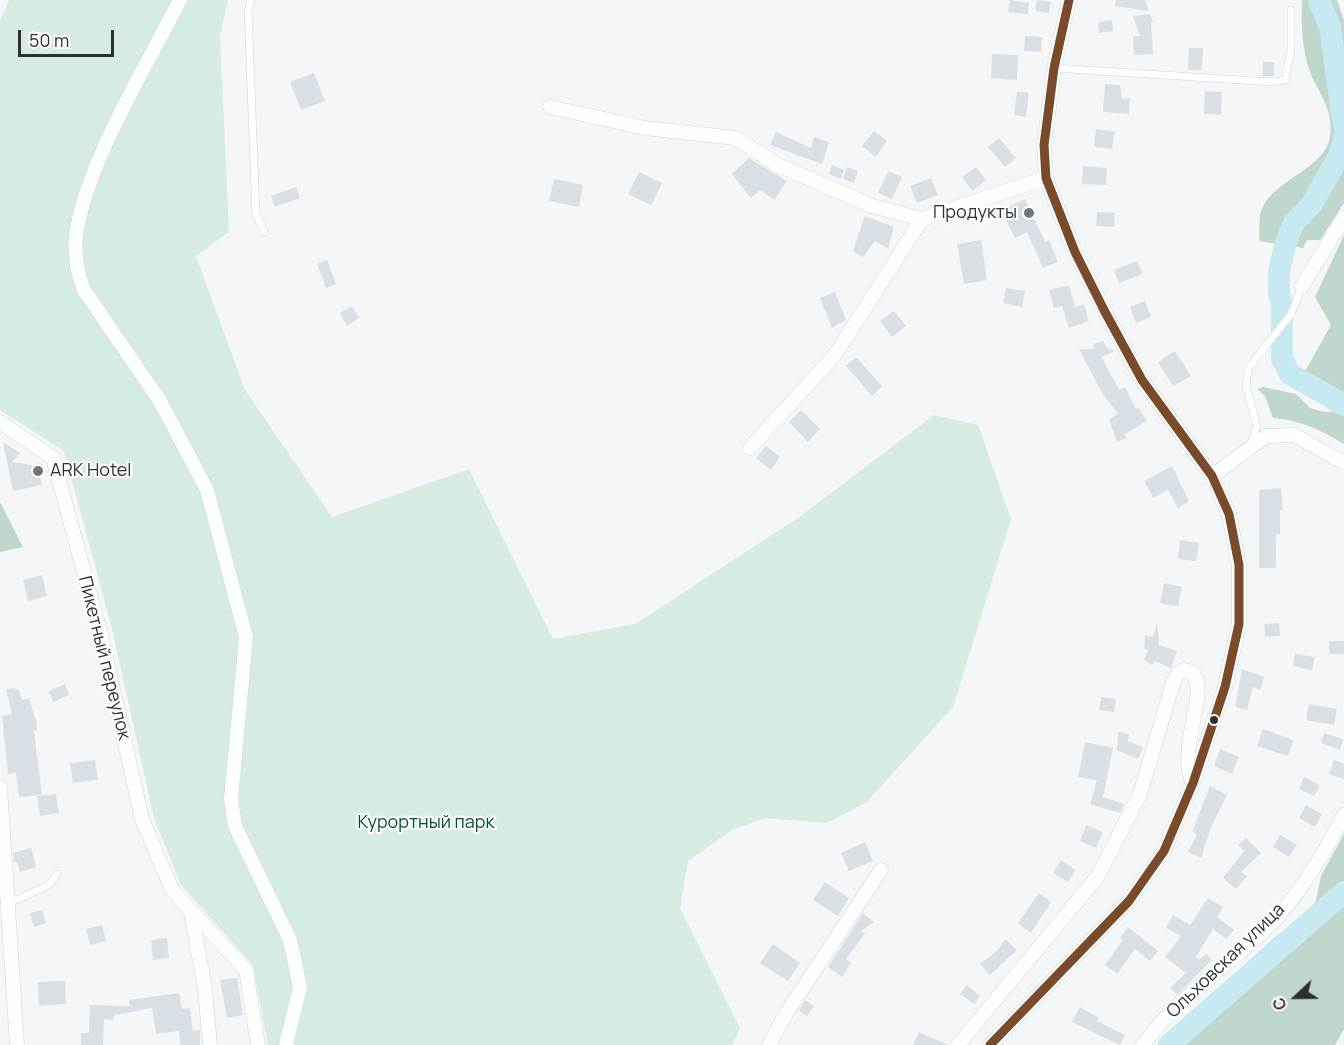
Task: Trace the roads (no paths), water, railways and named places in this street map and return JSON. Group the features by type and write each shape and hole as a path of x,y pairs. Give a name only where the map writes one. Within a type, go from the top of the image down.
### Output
{"street":[{"path":"180,0 108,141 90,185 76,237 76,270 84,290 160,400 207,490 246,637 231,799 235,826 290,940 300,987 286,1045"},
{"path":"990,1045 1129,901 1164,851 1192,783 1226,687 1239,624 1239,565 1229,514 1212,476 1137,370 1075,252 1046,178 1044,145 1054,68 1070,0"},
{"path":"550,108 645,128 735,138 778,165 872,206 922,219 1046,178"},
{"path":"1302,286 1344,218"},
{"path":"750,448 836,355 922,219"},
{"name":"Пикетный переулок","path":"0,422 53,458 100,631 142,819 172,890 246,970 258,1045"},
{"path":"1212,476 1266,436 1294,435 1344,463"},
{"path":"958,1045 1098,876 1140,794 1173,683 1177,674 1184,670 1191,672 1195,678 1197,691 1187,762 1192,783"},
{"path":"0,787 17,1045"},
{"name":"Ольховская улица","path":"1143,1045 1152,1032 1179,1006 1279,915 1324,855 1344,814"},
{"path":"769,1045 787,1012 881,870"},
{"name":"Пикетный переулок","path":"190,912 205,989 210,1045"}],"lane":[{"path":"251,0 248,11 256,214 264,232"},
{"path":"1054,68 1272,82 1285,80 1291,51 1291,10"},
{"path":"1249,449 1257,425 1246,387 1248,369 1291,314 1302,286"},
{"path":"7,904 49,885 57,874"}],"waterway":[{"path":"1319,0 1330,27 1344,126"},
{"path":"1344,139 1339,156 1312,204 1294,223 1286,242 1279,271 1279,293 1282,306 1282,359 1290,374 1344,405"},
{"path":"1169,1045 1344,892"}],"place":[{"name":"Продукты","path":"1029,213"},
{"name":"ARK Hotel","path":"38,471"}],"park label":[{"name":"Курортный парк","path":"426,823"}]}
